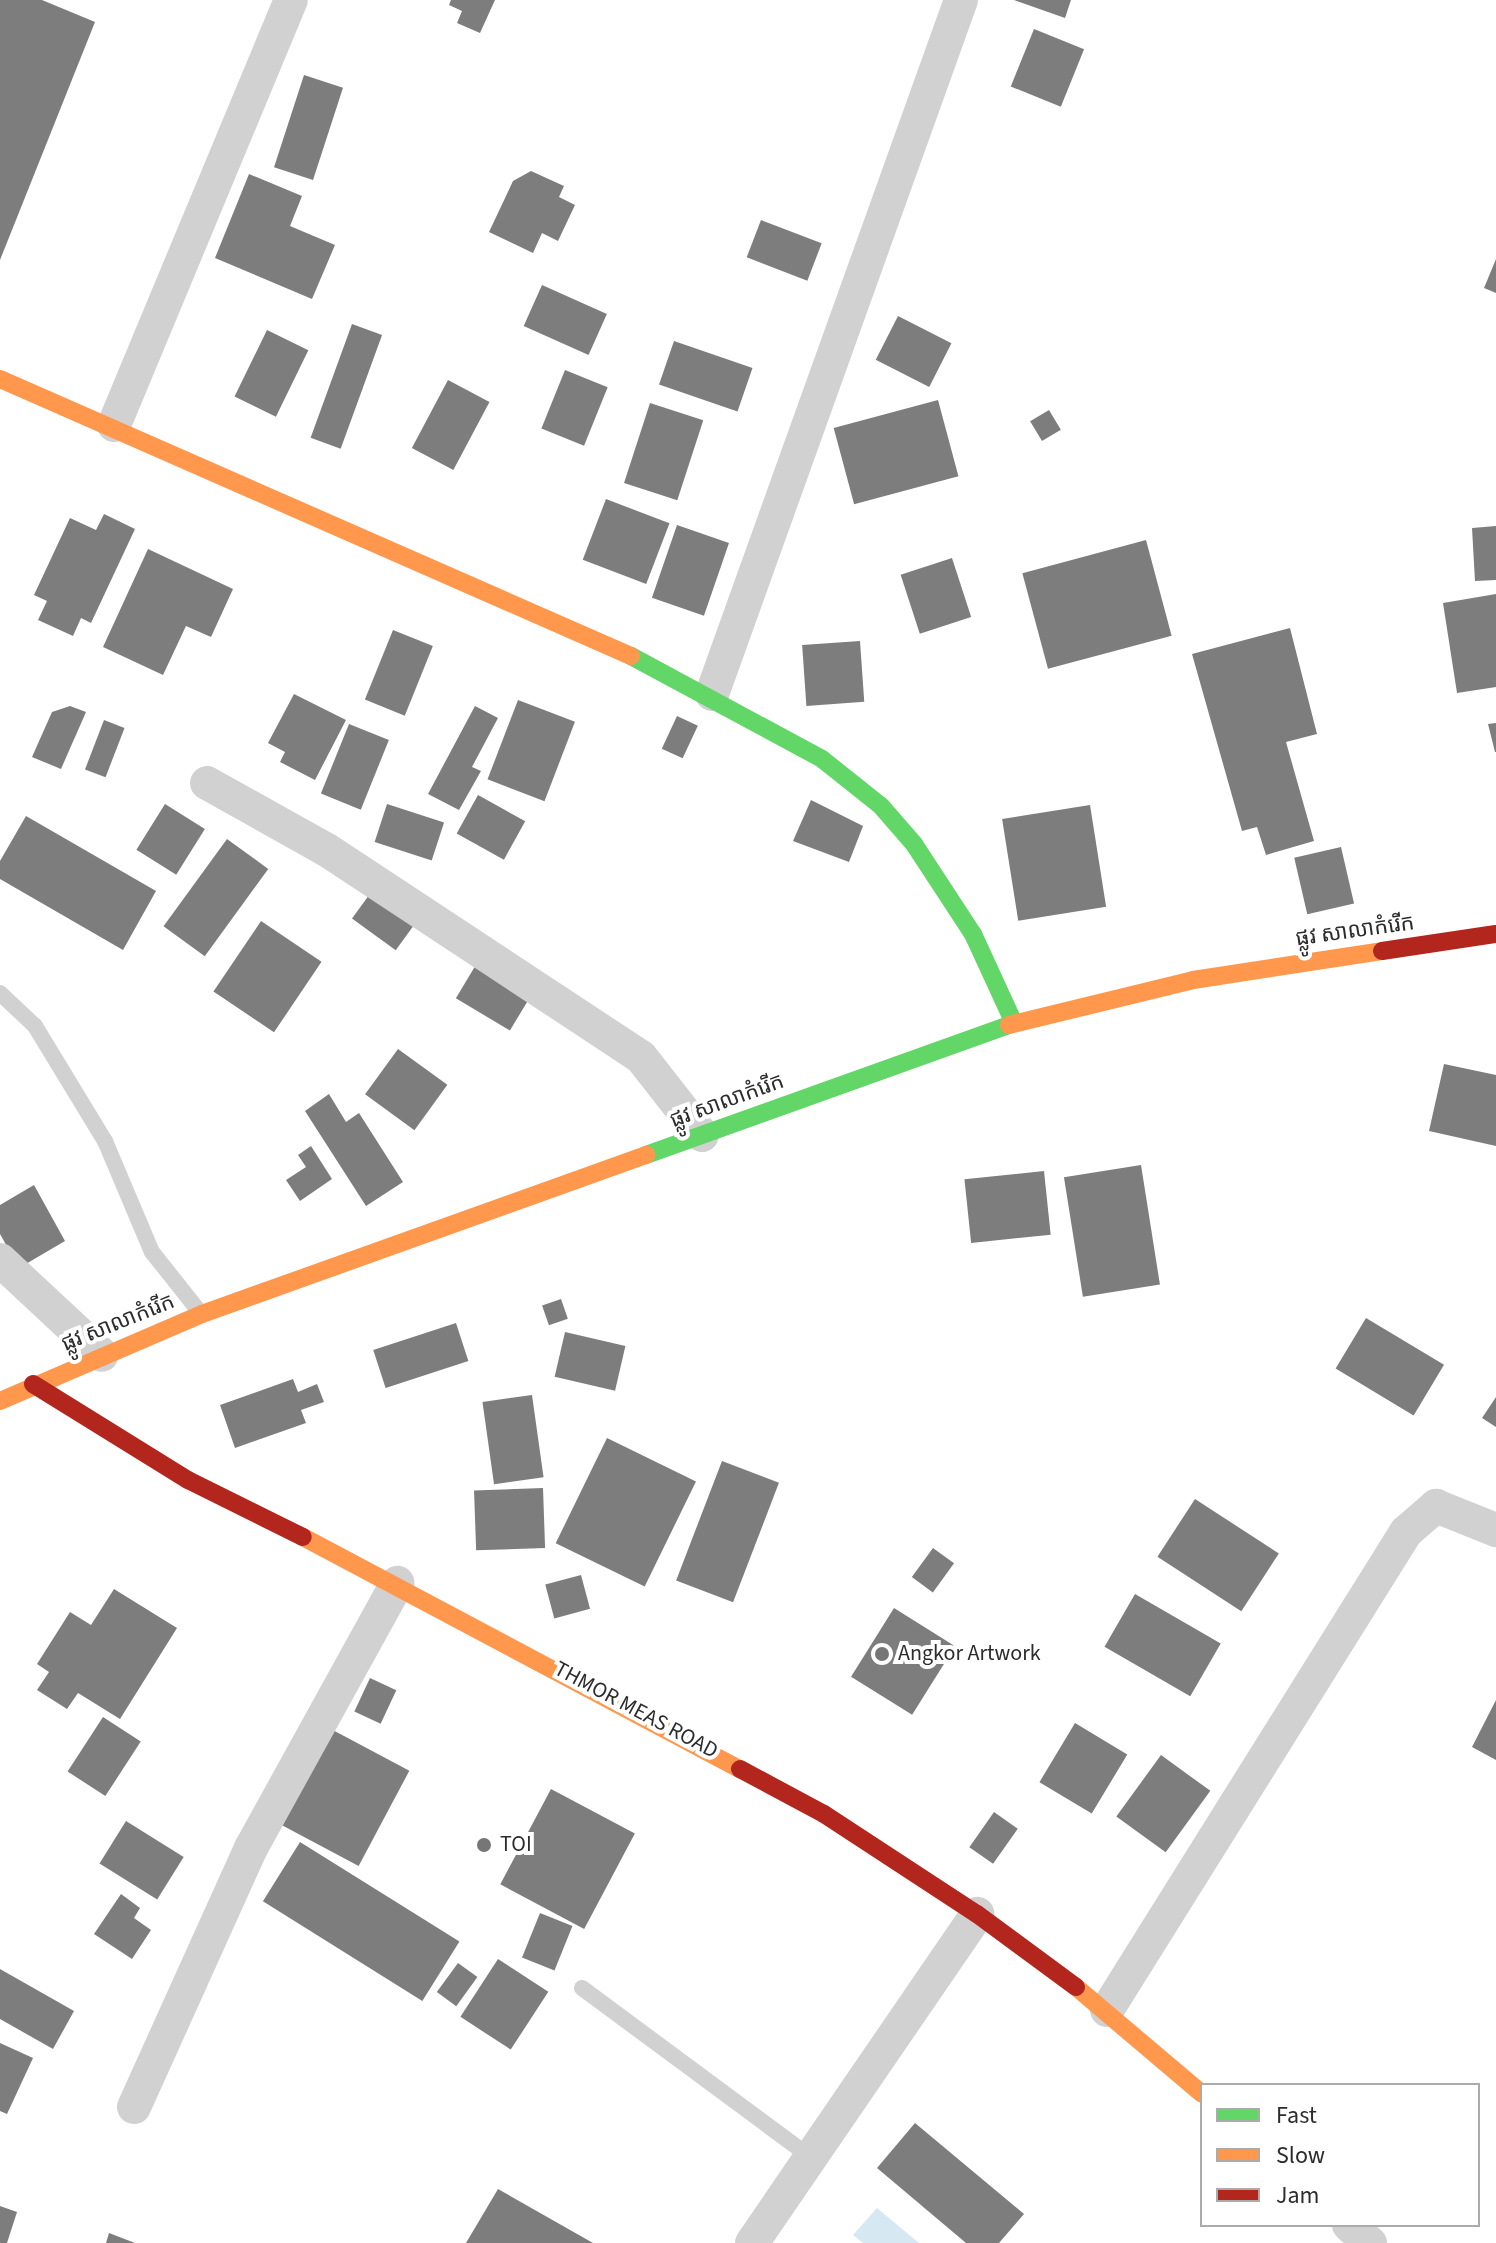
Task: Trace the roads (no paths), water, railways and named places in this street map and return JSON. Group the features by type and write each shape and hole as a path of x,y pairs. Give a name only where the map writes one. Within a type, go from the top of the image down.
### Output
{"street":[{"path":"114,425 291,0"},
{"path":"712,694 961,0"},
{"path":"0,379 114,425 712,694 822,759 881,806 914,844 973,934 1014,1023"},
{"path":"207,783 327,850 641,1057 702,1135"},
{"name":"ផ្លូវ សាលាកំរើក","path":"0,1401 33,1384 202,1314 1014,1023 1193,980 1496,934"},
{"path":"0,1260 102,1355"},
{"name":"THMOR MEAS ROAD","path":"33,1384 188,1480 397,1583 755,1773 977,1914 1107,2010 1200,2092"},
{"path":"1107,2010 1406,1532 1436,1506 1496,1530"},
{"path":"134,2107 251,1848 397,1583"},
{"path":"752,2243 977,1914"},
{"path":"1351,2227 1370,2243"}],"lane":[{"path":"0,993 35,1026 105,1141 152,1252 202,1314"},
{"path":"582,1988 810,2157"}],"place":[{"name":"Angkor Artwork","path":"882,1654"},
{"name":"TOI","path":"484,1845"}]}
